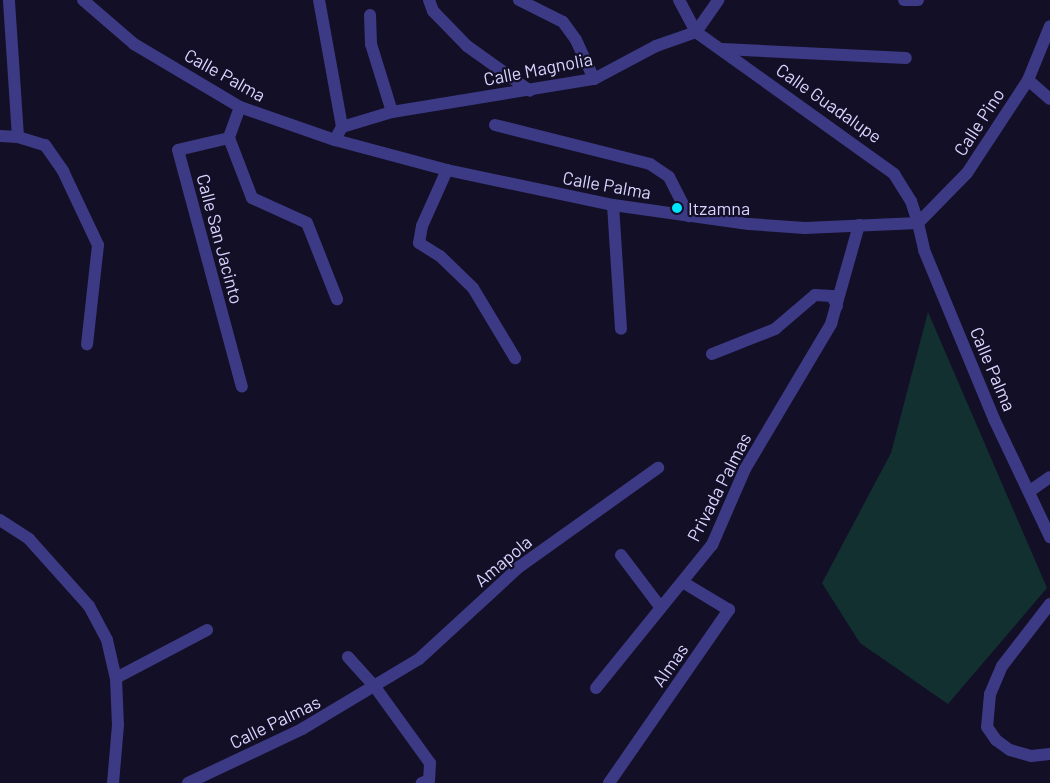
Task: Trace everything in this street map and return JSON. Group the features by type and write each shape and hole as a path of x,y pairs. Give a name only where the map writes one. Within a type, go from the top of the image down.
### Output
{"street":[{"path":"10,0 18,137"},
{"name":"Calle Palma","path":"83,0 134,44 240,107 336,140 447,170 613,205 689,216 805,228 918,223 924,250 990,410 1030,491 1050,537"},
{"path":"319,0 342,127 336,140"},
{"path":"429,0 433,11 467,46 530,91"},
{"path":"519,0 563,22 576,40 594,79"},
{"path":"679,0 696,32 718,0"},
{"path":"904,0 918,0"},
{"path":"370,14 372,44 392,112"},
{"name":"Calle Pino","path":"918,223 967,172 1028,80 1050,26"},
{"name":"Calle Magnolia","path":"342,127 392,112 530,91 594,79 656,46 696,32"},
{"name":"Calle Guadalupe","path":"696,32 884,165 904,187 918,223"},
{"path":"722,49 906,58"},
{"path":"1028,80 1050,99"},
{"path":"240,107 229,138 252,198 308,223 337,299"},
{"path":"495,125 650,164 669,177 689,216"},
{"path":"0,136 18,137 45,145 63,171 98,245 87,344"},
{"name":"Calle San Jacinto","path":"229,138 178,150 242,387"},
{"path":"447,170 419,243 440,256 473,288 515,358"},
{"path":"613,205 621,329"},
{"name":"Privada Palmas","path":"596,688 661,608 684,583 712,545 745,469 831,324 858,225"},
{"path":"712,354 775,329 815,296 832,296 837,306"},
{"name":"Amapola","path":"375,687 419,659 519,567 658,468"},
{"path":"1030,491 1050,476"},
{"path":"0,520 29,539 88,606 107,640 116,678 118,725 113,783"},
{"path":"621,555 661,608"},
{"name":"Almas","path":"609,783 729,610 684,583"},
{"path":"1050,604 1002,666 990,694 987,727 996,740 1010,750 1031,756 1050,754"},
{"path":"116,678 207,630"},
{"path":"348,657 375,687 430,764 429,780 422,783"},
{"name":"Calle Palmas","path":"188,783 302,729 375,687"}],"green space":[{"path":"928,312 1047,588 948,704 860,643 822,583 891,453"}],"place":[{"name":"Itzamna","path":"677,208"}]}
